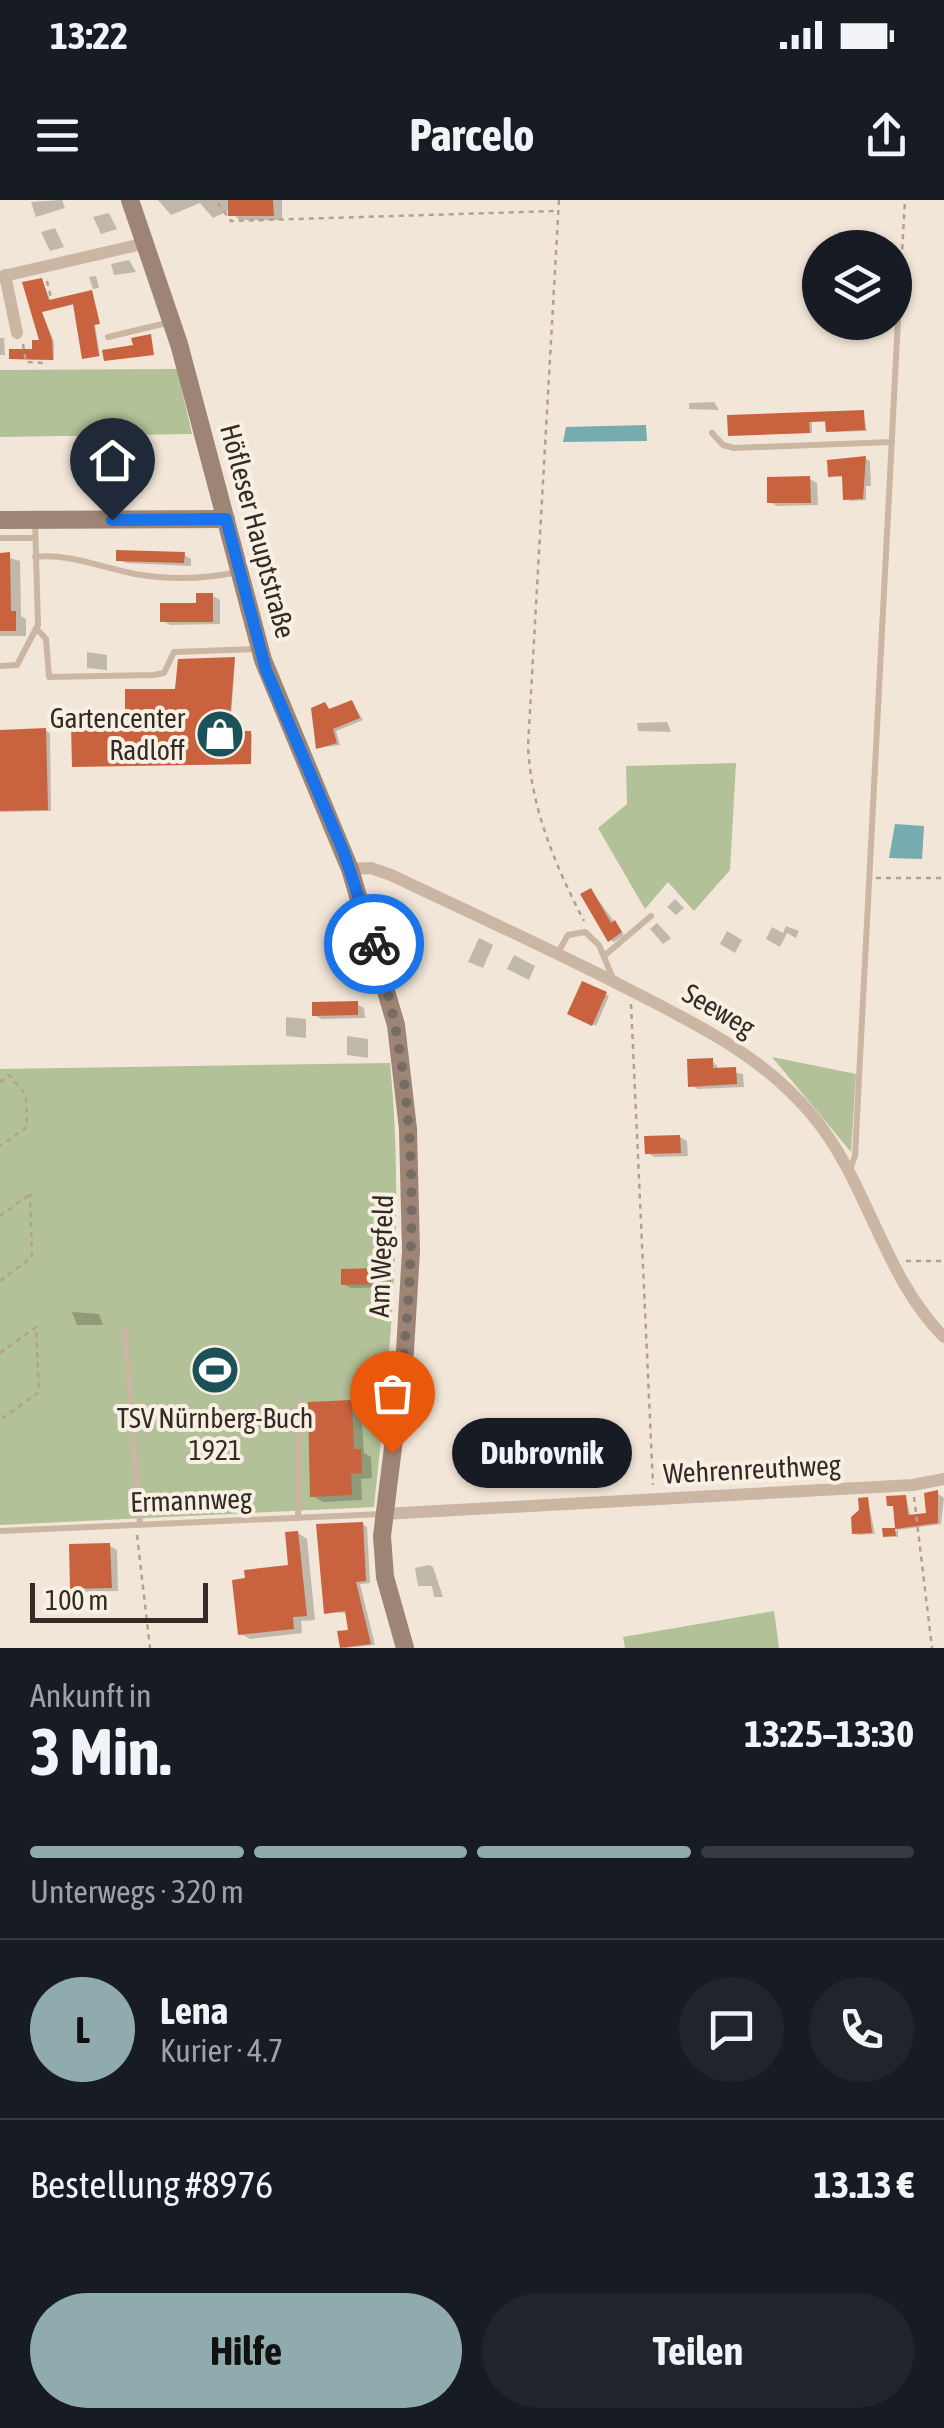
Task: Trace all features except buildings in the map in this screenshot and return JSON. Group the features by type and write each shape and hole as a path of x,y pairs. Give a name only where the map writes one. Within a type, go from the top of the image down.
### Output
{"street":[{"name":"Höfleser Hauptstraße","path":"130,200 172,322 260,649 350,870"},
{"path":"17,333 3,276 146,243"},
{"path":"0,520 35,529 226,519"},
{"name":"Seeweg","path":"350,870 371,868 391,875 557,954 710,1030 767,1069 814,1116 849,1172 894,1266 944,1337"},
{"name":"Am Wegfeld","path":"350,870 392,1005 410,1152 407,1326 383,1514 385,1577 405,1648"},
{"name":"Wehrenreuthweg","path":"383,1514 913,1485 944,1480"}],"lane":[{"path":"108,337 172,322"},
{"path":"849,1172 855,1156 897,340"},
{"path":"712,433 728,448 892,442"},
{"path":"0,538 35,529 36,628 16,665 0,666"},
{"path":"34,557 50,555 139,575 188,578 239,572"},
{"path":"36,628 46,639 49,677 153,676 164,673 174,652 260,649"},
{"path":"604,956 651,916"},
{"path":"557,954 568,935 586,932 604,956 614,982"},
{"path":"125,1331 138,1524"},
{"path":"298,1401 298,1518"},
{"name":"Ermannweg","path":"0,1530 383,1514"}],"path":[{"path":"559,200 529,762 541,822 586,932"},
{"path":"903,230 905,200"},
{"path":"218,204 231,222 558,211"},
{"path":"44,264 51,298"},
{"path":"17,333 26,348 26,362 45,363"},
{"path":"870,878 944,878"},
{"path":"635,992 630,1009 654,1500"},
{"path":"0,1082 8,1076 26,1095 26,1127 0,1146"},
{"path":"0,1216 30,1194 32,1257 0,1281"},
{"path":"894,1266 908,1260 944,1261"},
{"path":"0,1353 36,1327 39,1392 0,1420"},
{"path":"913,1485 932,1648"},
{"path":"138,1524 150,1648"}],"green space":[{"path":"177,369 192,434 0,437 0,370"},
{"path":"736,763 730,870 694,911 668,882 645,909 598,828 627,804 626,766"},
{"path":"772,1057 856,1074 851,1152"},
{"name":"TSV Nürnberg-Buch 1921","path":"390,1063 396,1231 374,1507 0,1525 0,1069"},
{"path":"774,1611 779,1648 625,1648 623,1637"}],"water":[{"path":"646,425 647,441 563,442 566,427"},
{"path":"895,824 924,826 922,859 889,858"}],"way so far":[{"path":"374,944 400,1050 411,1177 408,1314 392,1453"}],"place":[{"name":"Gartencenter Radloff","path":"220,734"},
{"name":"TSV Nürnberg-Buch 1921","path":"215,1370"},
{"name":"Dubrovnik","path":"392,1453"}],"route":[{"path":"112,520 226,519 266,670 344,853 374,944"}]}
